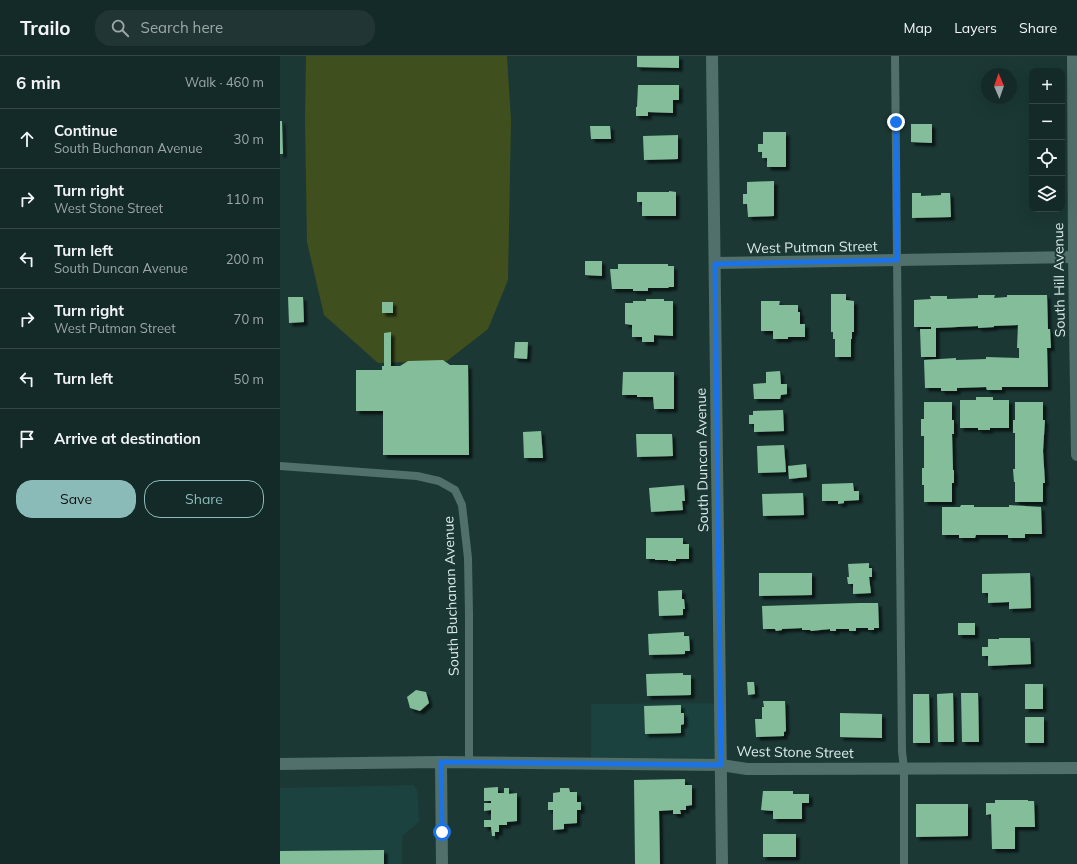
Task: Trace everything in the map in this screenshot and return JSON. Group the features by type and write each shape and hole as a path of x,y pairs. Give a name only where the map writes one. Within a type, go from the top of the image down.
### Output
{"street":[{"name":"South Duncan Avenue","path":"712,56 722,864"},
{"name":"South Hill Avenue","path":"1072,56 1077,455"},
{"name":"West Putman Street","path":"715,264 1075,257"},
{"path":"441,762 442,864"},
{"name":"West Stone Street","path":"280,764 469,762 721,765 747,769 1077,768"}],"lane":[{"path":"895,56 904,864"},
{"name":"South Buchanan Avenue","path":"280,466 417,476 439,481 455,490 462,504 468,558 470,649 469,762"}],"shaded area":[{"path":"720,703 721,765 591,763 591,704"},
{"path":"414,785 418,793 419,822 402,836 402,864 280,864 280,788"}],"green space":[{"path":"306,56 507,56 511,120 508,280 488,329 447,361 378,363 324,315 307,242 305,121"}],"building":[{"path":"637,56 679,56 679,68 637,67"},
{"path":"638,85 679,85 679,100 673,100 673,113 648,112 648,116 636,116"},
{"path":"280,121 282,121 283,154 280,154"},
{"path":"911,124 932,124 932,143 911,142"},
{"path":"590,126 610,126 611,139 591,139"},
{"path":"763,132 786,132 786,167 767,167 767,158 762,158 762,152 758,152 758,144 763,144"},
{"path":"678,135 678,159 644,160 643,136"},
{"path":"774,181 774,216 748,217 747,204 743,204 743,194 747,194 747,182"},
{"path":"637,192 676,192 676,216 642,216 642,202 637,202"},
{"path":"912,193 921,193 921,196 950,193 951,217 912,218"},
{"path":"585,261 602,261 602,276 585,275"},
{"path":"618,264 668,264 668,266 674,266 674,287 648,288 648,291 612,289 610,269 618,269"},
{"path":"831,294 846,294 846,300 854,301 854,332 852,332 851,339 851,357 835,357 835,339 833,339 833,332 831,332"},
{"path":"978,295 995,295 994,298 1007,297 1007,295 1047,295 1048,329 1050,329 1051,348 1047,348 1048,387 1002,387 1002,390 987,390 986,387 957,388 957,391 941,391 941,388 925,388 924,360 956,358 956,360 986,359 986,357 1019,358 1019,348 1017,348 1018,325 978,328 978,326 936,328 936,357 921,357 920,329 931,329 931,327 914,327 914,300 931,299 930,296 947,296 947,299 978,298"},
{"path":"288,297 303,297 304,322 289,323"},
{"path":"646,299 664,299 664,301 673,301 673,336 654,335 654,342 642,342 642,337 632,337 632,325 625,324 625,303 633,303 633,301 646,301"},
{"path":"761,301 780,301 779,305 798,305 798,312 800,312 800,324 805,324 805,337 773,339 773,331 761,331"},
{"path":"382,302 393,302 393,313 382,313"},
{"path":"391,332 391,366 400,366 408,361 443,360 450,365 468,365 469,455 383,455 383,411 356,411 356,370 382,370 382,366 384,366 384,333"},
{"path":"515,342 528,342 527,359 514,358"},
{"path":"780,371 781,384 787,384 787,394 781,395 780,399 754,399 753,384 766,383 766,372"},
{"path":"623,372 674,372 674,409 654,409 653,397 622,395"},
{"path":"976,397 993,397 993,400 1009,400 1009,428 990,428 990,430 978,430 978,428 960,428 960,400 976,400"},
{"path":"924,402 952,402 952,420 954,420 954,434 952,434 954,483 952,483 952,502 924,502 922,468 924,468 924,436 921,436 921,419 924,419"},
{"path":"1015,402 1043,402 1043,420 1045,420 1043,451 1045,483 1043,483 1043,502 1015,502 1015,482 1013,469 1015,469 1015,433 1013,433 1013,420 1015,420"},
{"path":"783,410 784,431 754,432 754,424 749,424 749,415 753,415 753,411"},
{"path":"541,431 543,458 524,458 523,432"},
{"path":"636,434 672,434 673,456 637,457"},
{"path":"784,445 786,472 758,473 757,446"},
{"path":"806,464 807,477 789,479 788,466"},
{"path":"853,483 854,491 859,491 859,500 844,501 844,503 838,504 838,501 822,501 822,484"},
{"path":"684,485 685,501 682,501 683,510 651,512 649,488"},
{"path":"803,493 804,515 763,516 762,494"},
{"path":"961,505 974,505 974,507 1009,507 1009,505 1041,507 1042,534 1025,534 1025,538 1008,538 1008,535 976,535 975,538 959,538 959,535 942,535 942,507 960,507"},
{"path":"646,538 683,538 683,544 689,544 689,559 676,559 676,561 668,561 646,559"},
{"path":"869,563 869,568 872,568 872,577 869,577 871,593 853,594 853,584 848,584 848,564"},
{"path":"759,573 812,573 812,595 759,596"},
{"path":"1030,573 1031,608 1009,609 1009,602 988,603 988,593 982,593 982,574"},
{"path":"682,590 682,599 684,599 685,609 683,609 683,615 659,616 658,591"},
{"path":"878,603 879,628 868,630 868,628 856,628 856,631 849,631 849,629 836,629 836,631 830,631 830,629 811,631 802,630 802,628 782,629 776,631 775,629 763,629 762,606"},
{"path":"958,623 975,623 975,635 958,635"},
{"path":"684,632 684,636 689,636 690,651 685,651 685,654 649,655 648,634"},
{"path":"1030,638 1031,664 988,666 988,656 982,656 982,647 988,647 988,639"},
{"path":"683,673 683,675 691,675 691,695 647,696 646,674"},
{"path":"747,682 754,682 755,694 748,695"},
{"path":"1025,684 1043,684 1043,709 1025,709"},
{"path":"416,690 426,692 429,703 420,711 410,708 407,697"},
{"path":"953,693 954,742 938,742 937,694"},
{"path":"961,693 978,693 979,742 962,742"},
{"path":"913,694 929,694 930,743 913,743"},
{"path":"763,701 785,701 786,731 784,732 784,736 756,737 755,719 762,719 762,707 764,707"},
{"path":"681,705 681,713 684,713 684,724 681,725 681,733 645,734 644,706"},
{"path":"840,713 882,714 882,738 840,737"},
{"path":"1025,717 1044,717 1044,743 1025,743"},
{"path":"685,779 685,785 692,785 692,805 686,806 686,810 680,810 681,814 673,814 673,810 659,811 660,864 635,864 634,780"},
{"path":"498,787 498,793 504,793 504,788 509,788 509,794 517,793 517,821 507,822 507,825 499,825 499,832 495,832 495,836 492,836 491,827 484,827 484,820 491,820 491,810 484,811 484,803 491,803 491,801 484,801 484,788"},
{"path":"560,788 569,788 570,792 577,792 577,802 581,802 581,810 577,810 577,823 564,824 564,829 553,830 553,810 548,810 548,802 553,802 553,793 560,792"},
{"path":"763,791 793,791 793,794 809,794 809,803 802,803 802,819 773,819 773,811 761,810"},
{"path":"995,800 1034,801 1035,827 1015,827 1015,849 992,849 991,814 986,815 986,803 995,803"},
{"path":"916,804 968,804 968,836 916,837"},
{"path":"763,834 796,834 796,857 763,857"},
{"path":"384,850 384,864 280,864 280,851"}],"route":[{"path":"442,832 441,762 721,765 715,264 897,260 896,122"}]}
